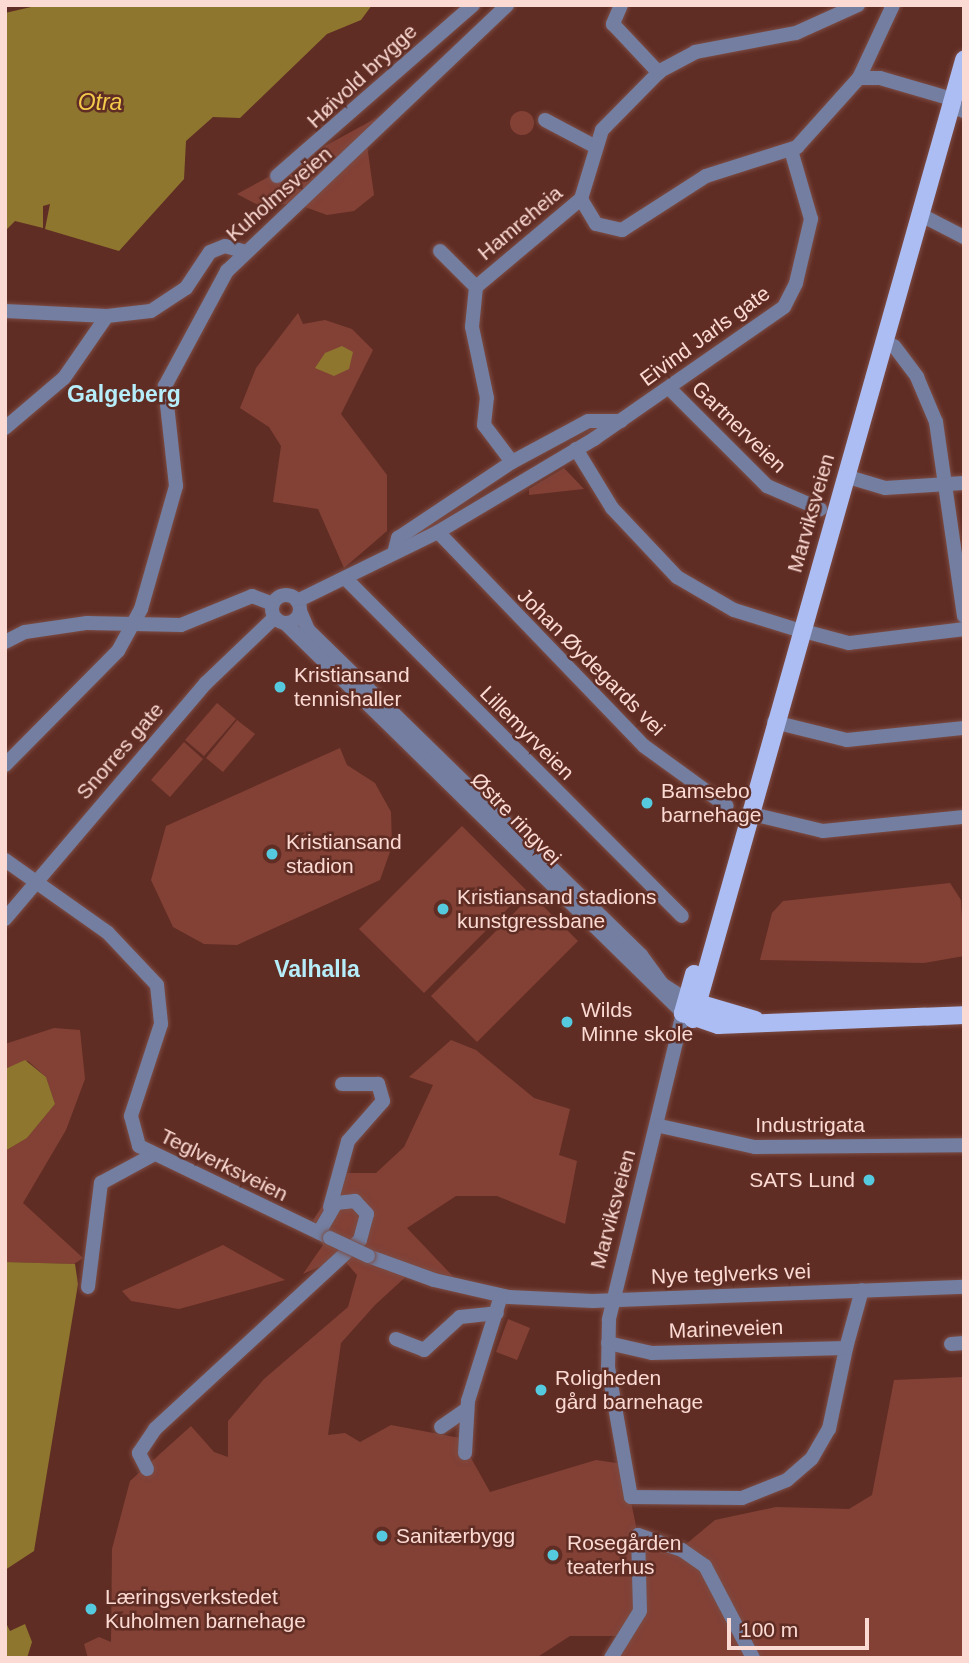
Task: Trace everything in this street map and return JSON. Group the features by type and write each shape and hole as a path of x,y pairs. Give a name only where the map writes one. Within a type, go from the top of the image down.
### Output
{"main road":[{"name":"Marviksveien","path":"689,1009 774,722 806,632 845,476 919,214 955,105 964,60"},
{"name":"Østre ringvei","path":"689,1009 769,1024 964,1015"}],"street":[{"name":"Høivold brygge","path":"277,176 473,5"},
{"name":"Kuholmsveien","path":"5,765 118,651 134,620 176,486 163,397 168,374 242,251 340,169 410,91 507,5"},
{"path":"621,5 612,24 659,73"},
{"name":"Hamreheia","path":"512,462 484,425 487,398 472,327 476,287 581,199 596,147 609,119 659,73 695,52 796,33 858,5"},
{"path":"581,199 596,224 622,230 706,176 791,150 815,132 859,78 894,5"},
{"path":"859,78 880,78 955,105"},
{"path":"545,120 596,147"},
{"name":"Eivind Jarls gate","path":"298,606 345,578 438,532 576,449 773,316 792,295 811,219 791,150"},
{"path":"919,214 964,237"},
{"path":"5,310 107,316 160,308 186,289 210,252 225,246 242,251"},
{"name":"Hamreheia","path":"440,251 476,287"},
{"path":"5,428 64,377 107,316"},
{"path":"894,346 933,410 964,616"},
{"name":"Gartnerveien","path":"669,388 767,486 820,509"},
{"name":"Eivind Jarls gate","path":"394,553 398,538 512,462 588,421 621,421"},
{"path":"576,449 612,508 677,577 734,610 849,643 964,629"},
{"path":"845,476 885,488 964,482"},
{"name":"Johan Øydegards vei","path":"438,532 644,746 727,806"},
{"name":"Lillemyrveien","path":"345,578 682,916"},
{"path":"5,642 38,629 134,620 171,626 248,597 278,615 284,595 298,606"},
{"name":"Snorres gate","path":"5,919 206,682 278,615 298,606"},
{"name":"Østre ringvei","path":"298,606 308,630 641,955 662,984 689,1009"},
{"name":"Østre ringvei","path":"278,615 689,1009"},
{"path":"774,722 847,740 964,728"},
{"path":"748,813 823,831 964,817"},
{"name":"Teglverksveien","path":"5,860 108,933 157,985 161,1024 131,1116 131,1134 151,1156 368,1256 501,1296"},
{"name":"Marviksveien","path":"689,1009 614,1300 608,1343 631,1497 726,1499 774,1488 812,1458 829,1429 842,1381 846,1348"},
{"path":"325,1236 330,1207 346,1162 348,1141 382,1106 384,1089 342,1084"},
{"name":"Industrigata","path":"660,1126 755,1147 964,1144"},
{"path":"88,1287 101,1183 151,1156"},
{"path":"147,1469 139,1453 176,1406 365,1232 362,1206 345,1199 330,1207"},
{"name":"Nye teglverks vei","path":"501,1296 614,1300 964,1287"},
{"path":"846,1348 862,1290"},
{"path":"465,1452 467,1409 501,1296"},
{"path":"396,1339 424,1350 460,1317 497,1313"},
{"name":"Marineveien","path":"608,1343 652,1353 846,1348"},
{"path":"441,1427 467,1409"},
{"path":"611,1658 640,1611 638,1535 682,1550 705,1566 753,1658"}],"shaded area":[{"path":"413,98 367,145 374,195 354,211 327,215 294,203 262,207 237,194"},
{"path":"522,111 533,118 534,123 527,134 522,135 511,128 510,123 517,112"},
{"path":"298,313 303,324 325,320 352,329 373,350 341,414 387,475 387,531 344,568 318,509 273,502 281,446 269,427 240,408 256,368"},
{"path":"564,468 584,489 529,495 529,489"},
{"path":"217,703 236,719 204,756 185,740"},
{"path":"237,720 255,734 223,772 206,758"},
{"path":"184,742 203,759 170,797 151,780"},
{"path":"340,748 347,765 375,783 391,812 392,846 380,880 237,945 204,944 173,927 151,880 166,826"},
{"name":"Kristiansand stadions kunstgressbane","path":"462,826 526,890 424,993 359,929"},
{"path":"950,883 961,900 964,956 924,963 760,960 772,913 783,901"},
{"path":"532,895 578,941 477,1042 431,996"},
{"path":"54,1028 80,1030 85,1079 66,1130 23,1203 83,1258 74,1264 5,1262 5,1151 27,1138 55,1104 46,1077 28,1061 5,1069 5,1044"},
{"path":"451,1040 476,1050 534,1098 570,1109 559,1155 577,1161 565,1224 497,1196 456,1196 407,1228 464,1288 411,1272 375,1305 341,1343 328,1435 345,1433 360,1442 391,1425 460,1438 471,1444 471,1458 490,1492 596,1460 623,1464 639,1540 674,1554 715,1520 776,1507 849,1509 872,1495 894,1380 964,1377 964,1658 615,1658 619,1636 570,1636 536,1658 88,1658 84,1644 99,1637 111,1642 112,1549 130,1481 191,1426 214,1452 228,1457 228,1421 264,1379 348,1307 357,1275 341,1257 303,1274 323,1245 313,1220 345,1173 376,1173 404,1147 433,1085 409,1077"},
{"path":"223,1245 285,1280 179,1309 131,1301 122,1291"},
{"path":"508,1319 530,1328 517,1360 496,1352"}],"water":[{"name":"Otra","path":"40,5 372,5 361,20 327,34 240,118 213,117 186,141 184,179 119,251 45,229 50,204 43,206 43,228 15,221 5,231 5,13"},
{"path":"342,346 353,352 349,369 334,376 315,368 325,353"},
{"path":"25,1060 46,1077 55,1104 27,1138 5,1151 5,1069"},
{"path":"5,1262 75,1264 78,1284 34,1551 5,1570"},
{"path":"5,1621 10,1631 25,1624 32,1642 27,1658 5,1658"}],"place":[{"name":"Kristiansand tennishaller","path":"280,687"},
{"name":"Bamsebo barnehage","path":"647,803"},
{"name":"Kristiansand stadion","path":"272,854"},
{"name":"Kristiansand stadions kunstgressbane","path":"443,909"},
{"name":"Wilds Minne skole","path":"567,1022"},
{"name":"SATS Lund","path":"869,1180"},
{"name":"Roligheden gård barnehage","path":"541,1390"},
{"name":"Sanitærbygg","path":"382,1536"},
{"name":"Rosegården teaterhus","path":"553,1555"},
{"name":"Læringsverkstedet Kuholmen barnehage","path":"91,1609"}],"district":[{"name":"Galgeberg","path":"124,394"},
{"name":"Valhalla","path":"317,969"}]}
